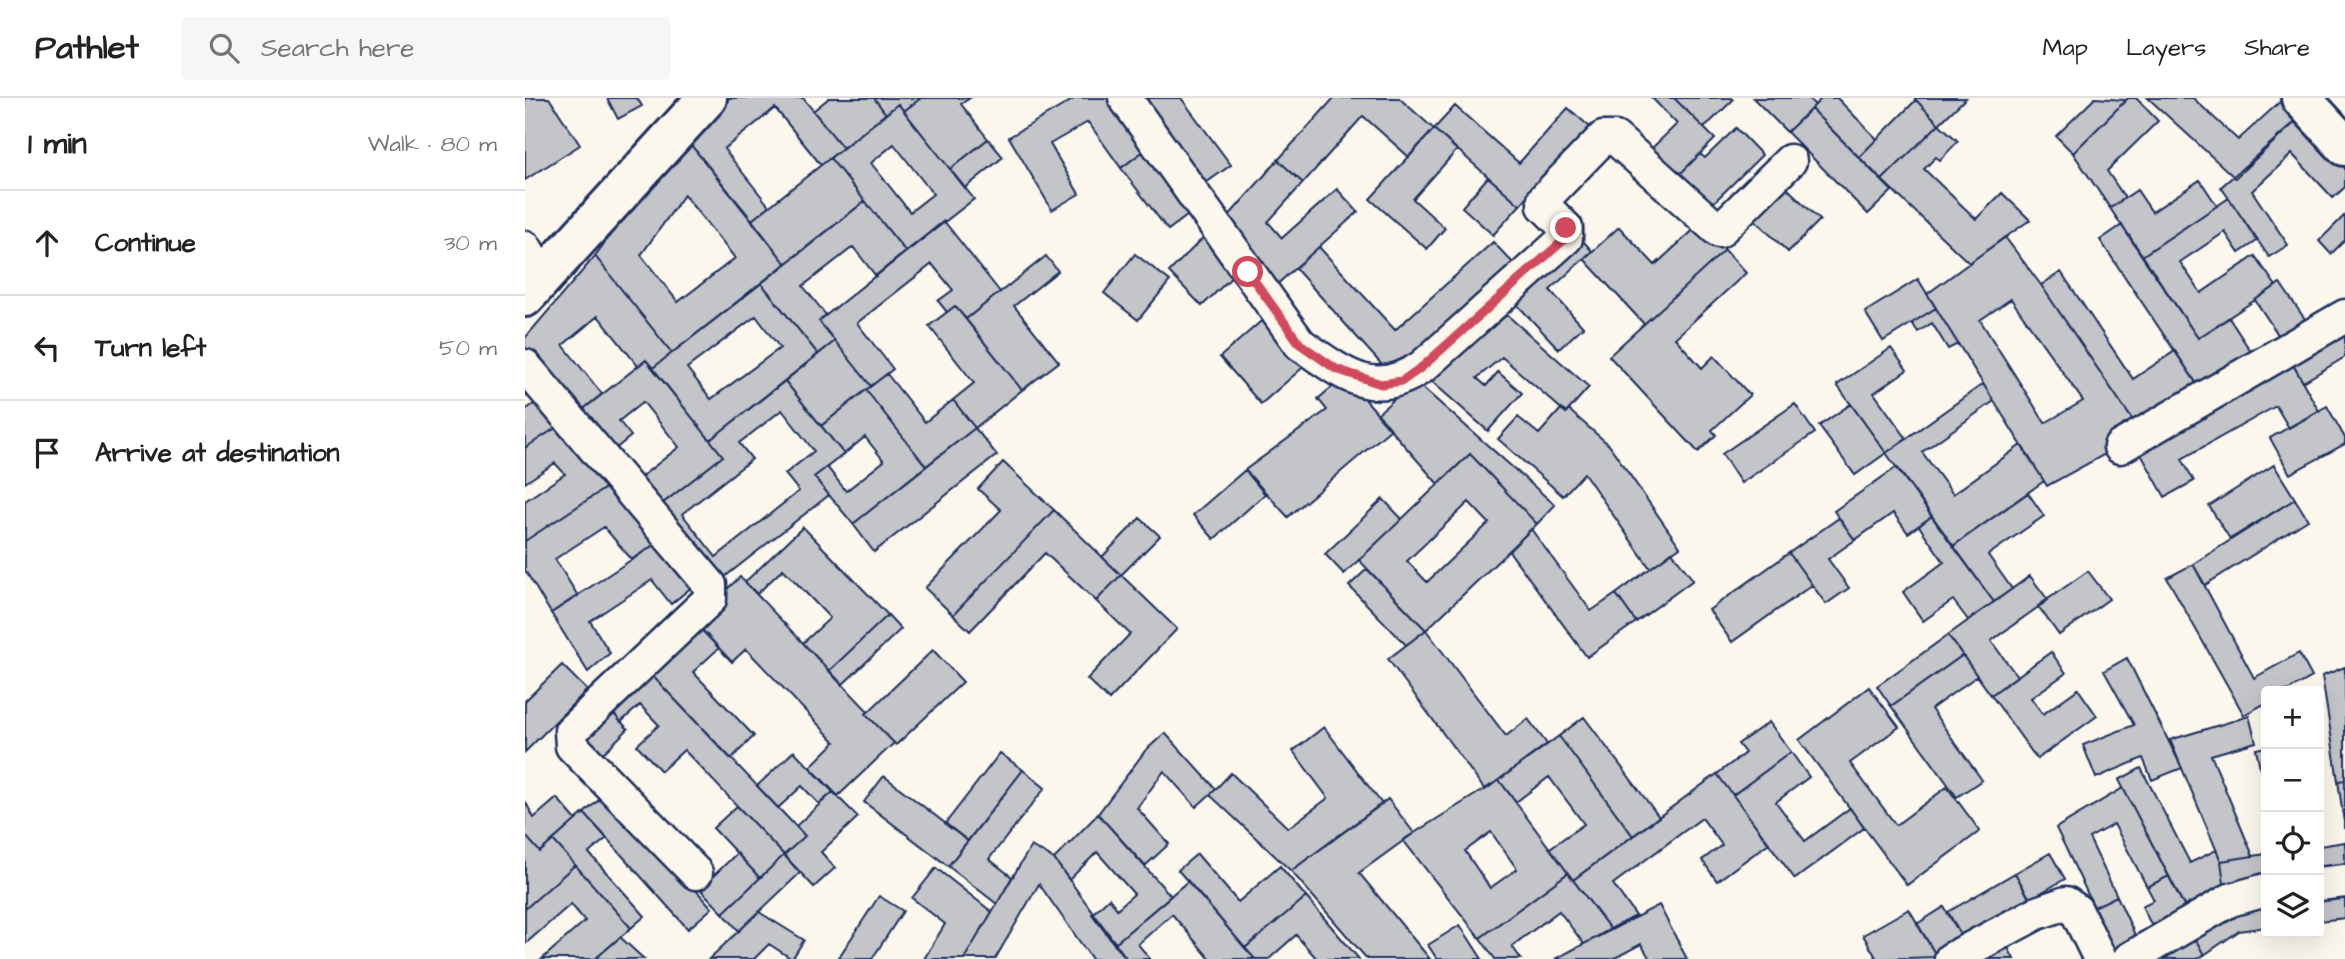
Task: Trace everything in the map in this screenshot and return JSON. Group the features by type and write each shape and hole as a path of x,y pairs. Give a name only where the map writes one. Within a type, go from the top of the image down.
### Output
{"street":[{"path":"531,274 707,98"},
{"path":"1125,98 1300,344 1336,369 1381,384 1402,381 1422,367 1566,238 1566,228 1544,206 1544,199 1603,138 1615,138 1719,231 1790,161"},
{"path":"2301,98 2345,146"},
{"path":"2120,447 2345,316"},
{"path":"525,366 710,585 710,600 571,731 572,746 696,873"},
{"path":"2324,883 2345,881"},
{"path":"2129,959 2230,900 2261,891"},
{"path":"1951,959 2037,913 2066,903 2076,910 2100,959"}],"building":[{"path":"525,98 549,98 580,145 525,180"},
{"path":"607,98 637,98 642,106 618,119"},
{"path":"729,98 803,98 843,148 821,165 775,108 724,149 769,206 752,220 683,135"},
{"path":"829,98 874,98 886,114 843,148 813,111"},
{"path":"874,98 921,98 904,111 898,104 886,114"},
{"path":"921,98 970,98 961,104 988,139 950,169 904,111"},
{"path":"1076,98 1112,98 1149,147 1121,168 1088,122 1050,144 1079,194 1052,210 1009,137"},
{"path":"1137,98 1181,98 1231,165 1200,187"},
{"path":"1334,98 1399,98 1434,129 1409,157 1363,116 1303,183 1278,160"},
{"path":"1652,98 1674,98 1715,139 1679,175 1652,148 1677,124"},
{"path":"1674,98 1731,98 1733,100 1704,128"},
{"path":"1753,98 1808,98 1815,105 1787,132"},
{"path":"1822,98 1837,98 1877,139 1859,157 1811,109"},
{"path":"1914,98 1966,98 1939,124"},
{"path":"2095,98 2126,100 2073,153 2056,136"},
{"path":"2128,98 2136,98 2158,121 2107,171 2125,198 2110,208 2073,153"},
{"path":"2148,98 2193,98 2238,140 2284,98 2303,115 2235,178"},
{"path":"1916,100 1939,124 1882,180 1859,157"},
{"path":"898,104 974,199 906,252 830,158","holes":["894,144 933,194 910,212 871,163"]},
{"path":"1455,106 1519,163 1568,108 1590,127 1520,205 1434,129"},
{"path":"1811,109 1892,191 1868,214 1787,132"},
{"path":"2303,115 2345,160 2345,187 2333,198 2292,154 2252,191 2288,245 2269,257 2221,187"},
{"path":"1939,124 1958,141 1940,160 1936,157 1924,169 1976,219 2002,193 2030,220 1969,263 1882,180"},
{"path":"1736,128 1762,155 1710,206 1679,175 1700,154 1705,158"},
{"path":"1434,129 1457,150 1413,199 1445,228 1427,249 1370,199"},
{"path":"683,135 786,264 672,353 595,256","holes":["684,195 735,258 678,302 641,255"]},
{"path":"988,139 1003,157 965,188 950,169"},
{"path":"1149,147 1195,210 1168,230 1121,168"},
{"path":"830,158 865,201 786,264 752,220"},
{"path":"1278,160 1303,183 1268,222 1282,238 1337,189 1358,212 1274,287 1219,227"},
{"path":"1488,177 1520,205 1493,235 1462,207"},
{"path":"2200,180 2217,206 2142,256 2110,208 2137,190 2152,212"},
{"path":"1786,187 1820,220 1788,252 1754,219"},
{"path":"2229,198 2257,241 2239,253 2225,232 2180,262 2201,293 2255,256 2276,286 2198,338 2142,256"},
{"path":"865,201 906,252 876,276 853,247 803,286 826,315 819,321 835,341 818,354 761,283"},
{"path":"2345,215 2345,240 2331,254 2319,241"},
{"path":"944,221 1000,292 966,319 955,306 947,312 938,301 953,290 932,264 857,323 893,369 871,386 819,321"},
{"path":"1700,224 1725,250 1644,324 1584,259 1619,227 1655,265"},
{"path":"2122,225 2198,338 2229,318 2255,358 2203,393 2100,240"},
{"path":"1577,234 1592,251 1550,290 1583,327 1559,349 1509,296"},
{"path":"1205,236 1238,271 1202,306 1169,272"},
{"path":"2005,237 2041,285 2142,434 2047,486 1927,294","holes":["2011,299 2083,401 2045,423 1980,320"]},
{"path":"1493,242 1514,264 1391,375 1295,268 1319,247 1395,330"},
{"path":"1725,250 1746,273 1675,338 1702,368 1714,356 1750,395 1712,430 1716,435 1698,452 1609,356"},
{"path":"1135,254 1170,281 1138,320 1104,293"},
{"path":"595,256 672,353 653,368 646,360 638,366 598,316 563,345 602,394 576,415 525,351 525,338"},
{"path":"1046,256 1058,271 1014,306 1059,362 1022,390 966,319"},
{"path":"2061,272 2133,379 2175,351 2203,393 2142,434 2041,285"},
{"path":"1918,279 1936,308 1883,341 1865,312"},
{"path":"761,283 818,354 710,440 653,368","holes":["756,316 780,348 711,399 687,368"]},
{"path":"2280,283 2311,328 2285,345 2255,300"},
{"path":"955,306 1022,390 975,428 953,400 974,383 929,326"},
{"path":"1936,308 1958,344 1948,349 1932,323 1918,332 1912,323"},
{"path":"1507,315 1589,387 1566,413 1502,357 1477,378 1486,386 1498,372 1522,393 1488,431 1429,379"},
{"path":"1267,316 1308,363 1261,404 1220,357"},
{"path":"2345,319 2345,357 2303,382 2287,354"},
{"path":"835,341 871,386 821,426 785,381"},
{"path":"1891,348 1907,370 1874,393 1907,439 1886,453 1837,385"},
{"path":"2287,354 2319,411 2289,428 2276,406 2182,459 2194,481 2165,497 2133,440"},
{"path":"646,360 723,456 653,511 632,484 679,447 643,402 619,421 631,436 608,455 576,415"},
{"path":"887,374 925,422 953,400 975,428 926,466 866,390"},
{"path":"1345,376 1391,429 1288,517 1245,470 1327,410 1318,399"},
{"path":"785,381 844,454 814,477 829,495 713,586 653,511 723,456 710,440","holes":["782,410 814,451 785,474 799,491 716,557 682,514 752,459 739,443"]},
{"path":"1415,381 1555,505 1537,524 1470,454 1438,484 1377,414"},
{"path":"1983,384 1994,401 1922,452 1953,494 2021,445 2044,481 1953,546 1886,453"},
{"path":"866,390 926,466 853,524 814,477 827,467 846,491 884,461 865,437 844,454 821,426"},
{"path":"540,400 560,425 525,448 525,410"},
{"path":"1795,404 1815,433 1741,483 1722,454"},
{"path":"1851,404 1886,453 1855,475 1819,426"},
{"path":"2327,406 2345,438 2345,444 2290,474 2270,438"},
{"path":"1561,409 1566,413 1569,410 1609,445 1680,547 1650,568 1584,473 1563,496 1498,439 1518,417 1539,434"},
{"path":"560,425 610,485 525,541 525,501 565,474 555,463 525,483 525,448"},
{"path":"975,428 997,455 874,552 853,524"},
{"path":"1470,454 1537,524 1426,630 1359,560","holes":["1469,502 1489,523 1427,582 1407,561"]},
{"path":"1003,462 1054,510 953,615 925,588 1001,510 978,489"},
{"path":"2274,465 2295,499 2230,539 2209,506"},
{"path":"1897,467 1932,516 1908,533 1893,513 1855,540 1834,511"},
{"path":"1245,470 1265,494 1214,539 1193,515"},
{"path":"610,485 658,542 632,560 604,527 555,559 578,596 551,613 525,570 525,541"},
{"path":"2028,493 2044,516 1988,555 2012,589 1994,602 1953,546"},
{"path":"1383,499 1402,519 1344,574 1325,554"},
{"path":"2295,499 2308,520 2205,585 2193,564"},
{"path":"1054,510 1121,575 1096,601 1045,553 970,631 953,615"},
{"path":"1932,516 1994,602 1968,620 1953,600 1923,621 1903,592 1944,562 1919,526"},
{"path":"1140,518 1160,536 1121,575 1102,557"},
{"path":"1839,518 1855,540 1828,559 1849,588 1826,604 1789,553"},
{"path":"803,527 888,615 829,671 803,643 830,618 783,569 757,594 745,582"},
{"path":"1531,529 1591,611 1616,594 1636,622 1587,657 1509,551"},
{"path":"658,542 693,586 671,604 652,580 590,621 610,653 588,672 551,613"},
{"path":"1672,552 1693,580 1636,622 1616,594"},
{"path":"1789,553 1812,585 1732,642 1709,610"},
{"path":"2193,564 2254,678 2299,653 2312,677 2296,686 2261,686 2261,706 2244,715 2167,578"},
{"path":"1367,569 1426,630 1406,645 1349,586"},
{"path":"2088,571 2109,599 2059,635 2038,606"},
{"path":"1121,575 1177,629 1109,700 1087,679 1130,634 1096,601"},
{"path":"2030,576 2048,600 1991,641 2017,676 1991,695 1948,635"},
{"path":"740,577 868,711 866,714 894,743 838,796 810,767 835,742 746,649 732,662 693,621"},
{"path":"888,615 901,629 842,685 829,671"},
{"path":"694,621 719,648 693,672 754,736 731,759 645,668"},
{"path":"1426,630 1506,736 1528,719 1547,744 1485,790 1388,659"},
{"path":"1948,635 1963,655 1891,706 1877,686"},
{"path":"933,650 963,682 896,745 866,714"},
{"path":"2051,652 2066,673 2031,698 2043,714 2078,689 2097,716 2037,759 1991,695"},
{"path":"1963,655 1977,676 1931,709 1982,780 1957,797 1891,706"},
{"path":"2127,658 2182,768 2152,780 2143,758 2096,778 2083,745 2134,725 2104,671"},
{"path":"562,665 587,690 525,752 525,701"},
{"path":"2345,667 2345,780 2338,781 2322,676"},
{"path":"645,668 805,836 784,855 684,750 661,771 637,745 659,725 640,705 621,722 606,705"},
{"path":"1869,687 1899,727 1850,763 1896,825 1947,787 1980,831 1907,885 1799,740"},
{"path":"610,710 628,729 594,762 575,742"},
{"path":"2249,716 2256,742 2211,755 2253,856 2221,861 2170,740"},
{"path":"1584,717 1659,817 1633,836 1559,736"},
{"path":"1769,722 1791,752 1733,795 1717,774 1745,753 1738,744"},
{"path":"1324,727 1382,804 1291,871 1210,795 1231,773 1288,828 1328,798 1293,751"},
{"path":"1165,733 1216,789 1196,807 1164,771 1137,808 1169,844 1145,866 1098,814 1145,751"},
{"path":"1559,736 1633,836 1573,880 1550,848 1584,824 1549,777 1516,802 1499,780"},
{"path":"2261,748 2261,772 2256,749"},
{"path":"794,751 833,792 819,804 802,786 778,808 757,786"},
{"path":"1791,752 1809,777 1776,802 1805,841 1850,808 1864,828 1795,879 1733,795"},
{"path":"1000,753 1023,770 968,841 945,824"},
{"path":"2141,768 2190,863 2216,850 2221,861 2225,891 2186,910 2119,780"},
{"path":"1023,770 1045,788 989,859 1012,877 997,904 948,866"},
{"path":"1717,774 1769,843 1717,881 1702,860 1722,845 1702,818 1613,884 1636,916 1610,929 1573,880"},
{"path":"884,776 968,841 948,866 864,802"},
{"path":"1499,780 1568,873 1480,938 1403,840","holes":["1491,832 1517,869 1490,888 1465,851"]},
{"path":"2345,780 2345,829 2338,781"},
{"path":"2123,788 2169,876 2147,887 2114,824 2089,838 2117,896 2094,907 2056,828"},
{"path":"608,792 712,908 688,929 584,813"},
{"path":"833,792 858,817 821,852 835,868 814,887 784,855 805,836 796,826"},
{"path":"557,798 576,820 540,852 525,835 525,801 534,818"},
{"path":"1388,799 1414,833 1359,873 1430,959 1367,959 1291,871"},
{"path":"737,806 784,855 760,878 713,828"},
{"path":"584,813 607,838 589,853 645,916 631,928 553,840"},
{"path":"1098,814 1171,896 1114,944 1092,914 1109,898 1117,909 1134,894 1097,852 1069,880 1054,859"},
{"path":"525,835 540,852 553,840 575,865 525,909"},
{"path":"2345,842 2345,874 2324,876 2324,845"},
{"path":"1031,846 1054,859 1127,959 1092,959 1039,884 995,959 964,959"},
{"path":"737,853 760,878 723,913 700,889"},
{"path":"2050,853 2065,879 2030,899 2015,873"},
{"path":"1197,854 1238,902 1280,866 1306,897 1245,948 1178,870"},
{"path":"784,855 800,873 739,931 723,913"},
{"path":"2261,855 2261,886 2225,891 2221,861"},
{"path":"575,865 631,928 595,959 542,959 585,921 571,904 525,944 525,909"},
{"path":"936,868 992,912 964,959 924,959 945,924 912,898"},
{"path":"1568,873 1610,929 1584,944 1559,911 1512,946 1521,959 1495,959 1480,938"},
{"path":"2015,873 2031,902 1964,941 1948,912"},
{"path":"2169,876 2190,917 2156,935 2142,906 2154,900 2147,887"},
{"path":"1188,881 1255,959 1210,959 1172,914 1138,944 1150,959 1127,959 1114,944"},
{"path":"2345,891 2345,918 2324,920 2324,893"},
{"path":"879,896 903,911 872,959 842,959 839,957"},
{"path":"2117,896 2141,948 2118,959 2094,907"},
{"path":"1306,897 1359,959 1317,959 1296,935 1269,959 1255,959 1245,948"},
{"path":"2261,902 2261,928 2239,931 2204,955 2190,929"},
{"path":"1659,905 1687,959 1650,959 1641,944 1613,959 1555,959"},
{"path":"1944,907 1964,941 1937,957 1917,924"},
{"path":"1909,909 1937,957 1877,959 1863,935"},
{"path":"759,912 804,940 792,959 769,944 754,959 709,959"},
{"path":"1460,925 1482,959 1437,959 1428,945"},
{"path":"2190,929 2204,955 2196,959 2147,959"},
{"path":"620,937 644,959 595,959"},
{"path":"2004,940 2014,959 1971,959"}],"route":[{"path":"1248,272 1300,344 1336,369 1365,381 1381,384 1402,381 1422,367 1566,238 1566,228"}]}
